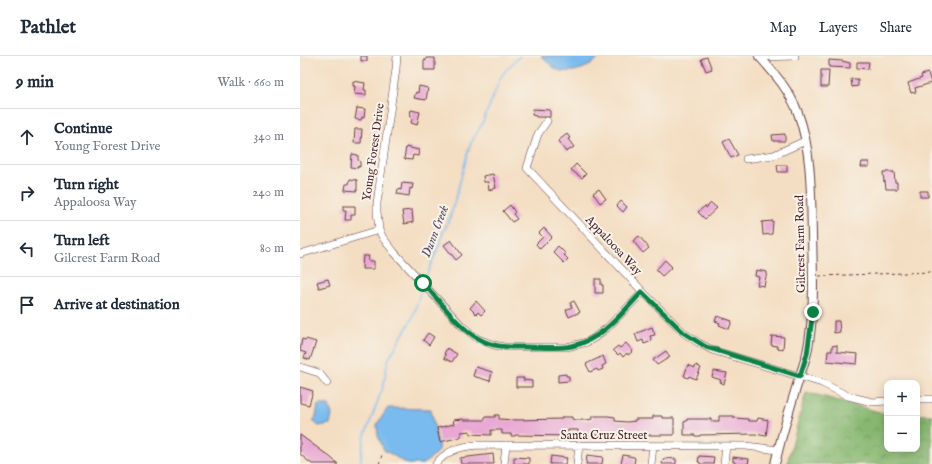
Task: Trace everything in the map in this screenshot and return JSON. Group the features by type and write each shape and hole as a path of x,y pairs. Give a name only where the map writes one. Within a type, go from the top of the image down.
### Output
{"main road":[{"name":"Gilcrest Farm Road","path":"759,57 781,81 798,112 805,141 810,176 813,312 807,354 775,464"}],"street":[{"name":"Young Forest Drive","path":"397,56 377,203 379,230 383,238 394,252 462,326 472,335 484,342 504,347 567,347 587,342 594,338 607,328 642,292"},
{"path":"759,57 794,56"},
{"name":"Appaloosa Way","path":"547,121 538,134 527,168 642,292 684,333 706,347 822,383 848,396 872,402 884,401"},
{"path":"746,158 774,155 805,141"},
{"path":"300,254 379,230"},
{"path":"300,367 319,373 327,383"},
{"path":"920,399 932,399"},
{"name":"Santa Cruz Street","path":"436,464 444,456 457,448 471,445 726,446 760,447 778,450"},
{"path":"504,464 506,445"},
{"path":"577,464 579,445"},
{"path":"651,464 653,446"},
{"path":"724,464 726,446"}],"path":[{"path":"813,276 932,272"},
{"path":"379,464 382,455"}],"green space":[{"path":"806,392 884,413 884,452 920,452 920,415 932,415 932,464 787,464"}],"water":[{"path":"541,56 600,56 587,67 575,71 563,71 558,70"},
{"path":"318,405 329,405 332,415 330,424 319,426 313,421 316,417"},
{"path":"388,408 431,409 439,450 424,464 408,464 384,450 378,436 377,424"}],"building":[{"path":"361,56 367,56 367,61 361,61"},
{"path":"707,57 712,69 706,71 701,59"},
{"path":"426,58 435,58 435,70 424,70 424,60 426,61"},
{"path":"829,60 850,63 850,68 829,67"},
{"path":"857,62 869,62 868,69 857,68"},
{"path":"821,70 829,70 828,87 821,87"},
{"path":"928,73 931,83 915,88 916,92 911,93 908,83 922,78 921,75"},
{"path":"851,79 858,79 858,86 852,87"},
{"path":"353,81 365,83 364,90 366,90 366,95 354,94 355,86 353,86"},
{"path":"419,86 428,88 426,100 414,98 416,92 418,93"},
{"path":"357,108 365,109 364,118 362,117 361,120 355,119"},
{"path":"533,109 550,110 550,117 536,117 532,115"},
{"path":"411,110 420,112 417,125 411,123"},
{"path":"355,129 362,129 361,143 354,143"},
{"path":"567,134 570,138 568,139 574,147 566,152 558,141"},
{"path":"785,134 785,141 773,141 772,135"},
{"path":"729,139 738,155 731,158 723,142"},
{"path":"406,147 419,150 418,156 413,155 412,160 404,159"},
{"path":"352,154 358,155 360,167 351,167"},
{"path":"862,162 869,162 869,167 861,167"},
{"path":"576,164 586,174 582,178 571,170"},
{"path":"777,165 787,165 787,172 778,172"},
{"path":"883,172 894,172 895,182 897,182 897,189 886,189"},
{"path":"493,174 496,188 489,190 488,182 484,182 483,176"},
{"path":"350,179 357,180 357,191 345,190 346,184 349,184"},
{"path":"402,183 413,184 412,189 410,188 409,196 397,194 398,189 401,190"},
{"path":"599,189 606,199 600,203 593,193"},
{"path":"920,191 928,191 928,197 920,197"},
{"path":"621,201 627,207 623,212 617,206"},
{"path":"711,203 717,208 705,219 698,212 705,206 706,208"},
{"path":"510,205 515,212 513,214 517,219 512,222 503,211"},
{"path":"343,206 355,206 355,215 351,215 351,220 345,220 346,210 343,210"},
{"path":"412,210 413,222 404,224 402,211"},
{"path":"773,221 772,234 763,235 762,222"},
{"path":"544,228 552,237 540,249 536,244 543,237 539,233"},
{"path":"639,236 649,248 643,253 633,241"},
{"path":"451,240 462,255 456,260 444,245"},
{"path":"558,246 566,254 564,255 568,259 564,263 553,252"},
{"path":"363,256 369,256 368,261 374,261 374,269 362,269"},
{"path":"665,260 672,267 662,276 656,270"},
{"path":"756,270 767,272 764,286 757,285 759,277 755,276"},
{"path":"328,279 330,285 319,288 317,282"},
{"path":"595,279 601,279 603,293 595,293"},
{"path":"476,301 485,311 481,315 478,312 476,314 470,308"},
{"path":"574,301 580,312 569,317 566,310 572,307 570,303"},
{"path":"717,316 732,321 729,329 719,325 720,323 715,321"},
{"path":"834,321 839,321 840,332 834,333"},
{"path":"652,327 655,335 650,336 652,341 644,344 643,340 638,342 635,334"},
{"path":"428,333 434,337 429,345 423,340"},
{"path":"772,336 784,337 783,349 771,345"},
{"path":"302,339 316,342 310,360 304,358 306,353 300,351"},
{"path":"626,343 633,351 628,355 627,353 623,357 620,353 618,355 613,350 618,346 620,348"},
{"path":"837,345 837,352 858,354 857,364 827,361 828,351 832,351 832,346"},
{"path":"447,348 457,354 452,362 444,358"},
{"path":"666,351 670,357 657,365 653,360"},
{"path":"603,356 606,364 602,366 603,369 598,371 597,369 590,372 586,364"},
{"path":"688,365 695,368 696,365 701,368 696,379 689,376 688,378 684,376"},
{"path":"476,367 492,372 490,381 473,376"},
{"path":"714,371 727,373 724,384 720,382 721,380 712,377"},
{"path":"566,374 566,376 569,376 569,381 558,382 558,375"},
{"path":"516,378 524,378 523,380 532,381 532,387 516,387"},
{"path":"300,387 313,391 309,405 300,403"},
{"path":"495,415 499,415 499,419 515,420 562,419 562,417 572,417 572,419 575,420 587,420 592,419 592,416 608,416 615,417 615,421 627,422 635,421 635,419 653,419 653,416 662,416 662,418 674,418 674,435 578,435 578,430 568,430 568,436 511,436 511,434 502,434 502,430 491,430 491,435 470,434 470,431 461,432 461,437 440,442 437,428 454,424 453,420 485,420 485,417 495,417"},
{"path":"719,416 734,416 734,418 748,419 749,421 757,421 758,418 768,420 766,436 755,434 700,436 684,435 684,422 687,421 687,419 711,419 711,421 719,421"},
{"path":"300,435 338,464 312,464 308,461 300,454"},
{"path":"493,454 494,464 461,464 460,458"},
{"path":"587,455 603,457 602,464 586,464"},
{"path":"623,455 634,457 634,464 621,464"},
{"path":"551,456 567,458 565,464 550,464"},
{"path":"699,456 714,457 713,464 700,464 700,462 698,462"},
{"path":"514,457 529,458 529,464 514,464"},
{"path":"733,457 749,459 748,464 735,464 735,462 733,462"},
{"path":"663,459 676,459 676,464 662,464"}],"waterway":[{"name":"Dunn Creek","path":"424,281 450,218 470,145 482,124 501,77 520,56"},
{"name":"Dunn Creek","path":"360,464 364,438 383,387 388,360 413,317 422,287"}],"route":[{"path":"423,283 472,335 484,342 504,347 567,347 587,342 601,334 642,292 684,333 706,347 800,376 807,354 813,312"}]}
